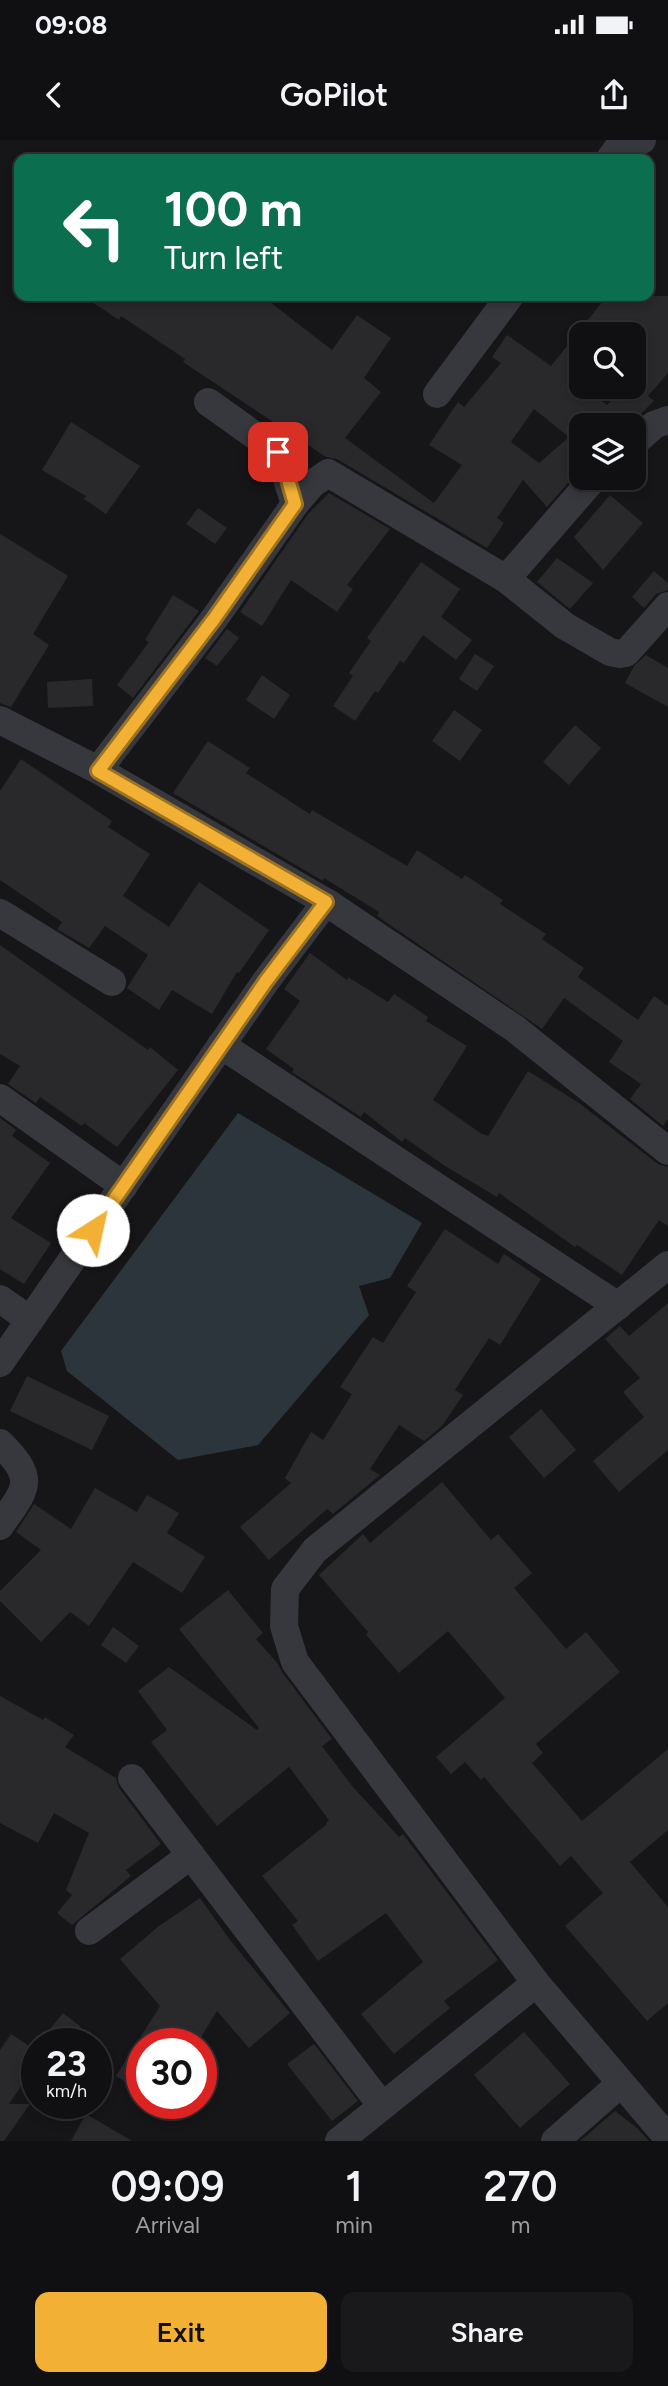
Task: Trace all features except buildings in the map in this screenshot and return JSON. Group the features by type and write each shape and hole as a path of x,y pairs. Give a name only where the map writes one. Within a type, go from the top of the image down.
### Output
{"street":[{"path":"614,154 620,145 642,140"},
{"path":"437,394 505,301"},
{"path":"208,402 278,452 295,504"},
{"path":"646,432 654,425 668,420"},
{"path":"98,771 214,619 295,504 312,484 328,473 506,579 565,626 610,652 626,653 668,606"},
{"path":"506,579 584,490"},
{"path":"1,723 98,771 326,902 514,1028 668,1151"},
{"path":"0,1363 221,1045 326,902"},
{"path":"0,913 112,982"},
{"path":"221,1045 618,1306"},
{"path":"0,1098 124,1186"},
{"path":"668,1265 315,1550 285,1589 285,1626 295,1662 536,1983 668,2138"},
{"path":"0,1299 30,1320"},
{"path":"0,1443 18,1461 25,1476 23,1493 0,1526"},
{"path":"132,1777 382,2106"},
{"path":"89,1931 191,1856"},
{"path":"339,2141 536,1983"},
{"path":"555,2141 620,2084"}],"shaded area":[{"path":"238,1113 422,1223 390,1278 359,1286 369,1315 258,1445 178,1460 67,1371 61,1351"}],"route":[{"path":"93,1230 266,981 326,902 98,771 214,619 295,504 278,452"}]}
